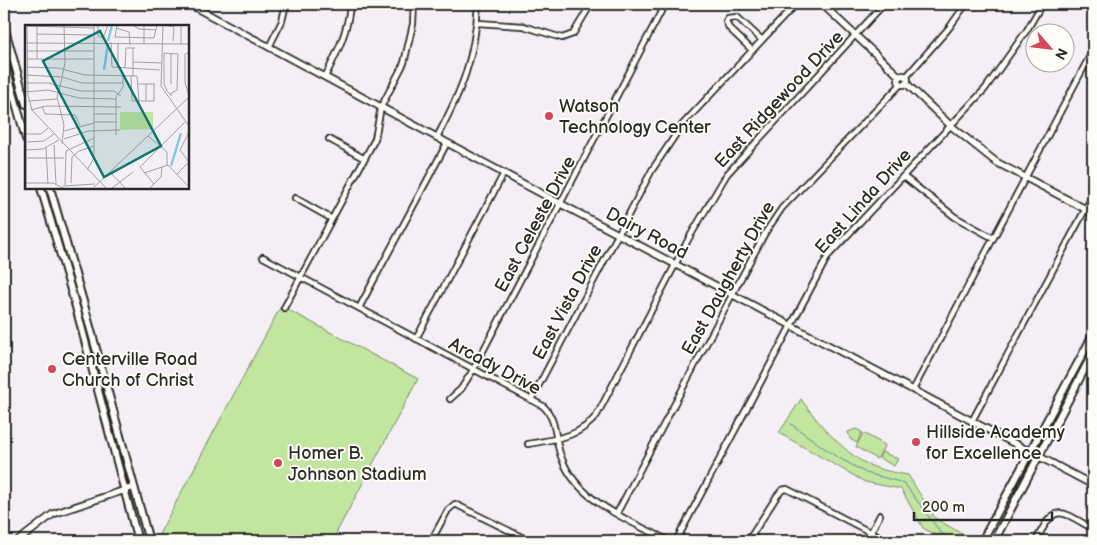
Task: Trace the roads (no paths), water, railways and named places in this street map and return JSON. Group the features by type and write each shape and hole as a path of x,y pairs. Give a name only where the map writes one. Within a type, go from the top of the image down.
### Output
{"main road":[{"path":"4,26 25,100"},
{"path":"4,64 25,135"},
{"path":"41,189 76,306 138,541"},
{"path":"50,189 149,541"},
{"path":"52,227 60,224"},
{"path":"76,306 84,304"},
{"path":"982,541 1093,335"},
{"path":"994,541 1093,354 1085,350"},
{"path":"100,397 109,394"}],"street":[{"name":"Dairy Road","path":"189,4 619,235 1093,484"},
{"path":"269,47 282,21 286,4"},
{"path":"325,77 343,41 350,4"},
{"path":"284,308 365,159 378,128 381,107 404,63 413,24 414,4"},
{"path":"437,138 460,93 475,41 478,4"},
{"path":"477,23 523,26 562,38 573,34 591,4"},
{"name":"East Celeste Drive","path":"450,399 461,389 473,370 665,4"},
{"name":"East Vista Drive","path":"531,400 652,170 682,125 796,4"},
{"path":"822,4 950,126 996,162 1093,213"},
{"name":"East Ridgewood Drive","path":"528,444 557,439 580,432 597,415 711,197 727,174 884,4"},
{"name":"East Daugherty Drive","path":"617,513 732,294 782,208 903,80 949,28 966,4"},
{"name":"East Linda Drive","path":"676,541 828,256 985,89 1028,30 1042,4"},
{"path":"752,50 729,28 726,21 728,18 738,17 762,40"},
{"path":"913,390 1093,50"},
{"path":"4,64 15,63"},
{"path":"329,139 365,159"},
{"path":"359,308 447,143"},
{"path":"416,339 504,173"},
{"path":"903,176 955,218 993,238"},
{"path":"972,421 1093,195"},
{"path":"295,198 332,219"},
{"name":"Arcady Drive","path":"263,257 531,400 549,412 562,459 577,482 593,499 669,541"},
{"path":"18,541 53,514 134,487"},
{"path":"760,541 749,539 776,496 782,490 792,490 888,541"},
{"path":"431,541 448,510 455,504 530,541"},
{"path":"1036,541 1049,518 1056,512 1063,512 1093,529"},
{"path":"871,532 880,515"}],"waterway":[{"path":"791,424 834,455 866,473 904,483 941,533 954,541"}],"place":[{"name":"Watson Technology Center","path":"549,116"},
{"name":"Centerville Road Church of Christ","path":"52,369"},
{"name":"Hillside Academy for Excellence","path":"916,442"},
{"name":"Homer B. Johnson Stadium","path":"278,463"}]}
